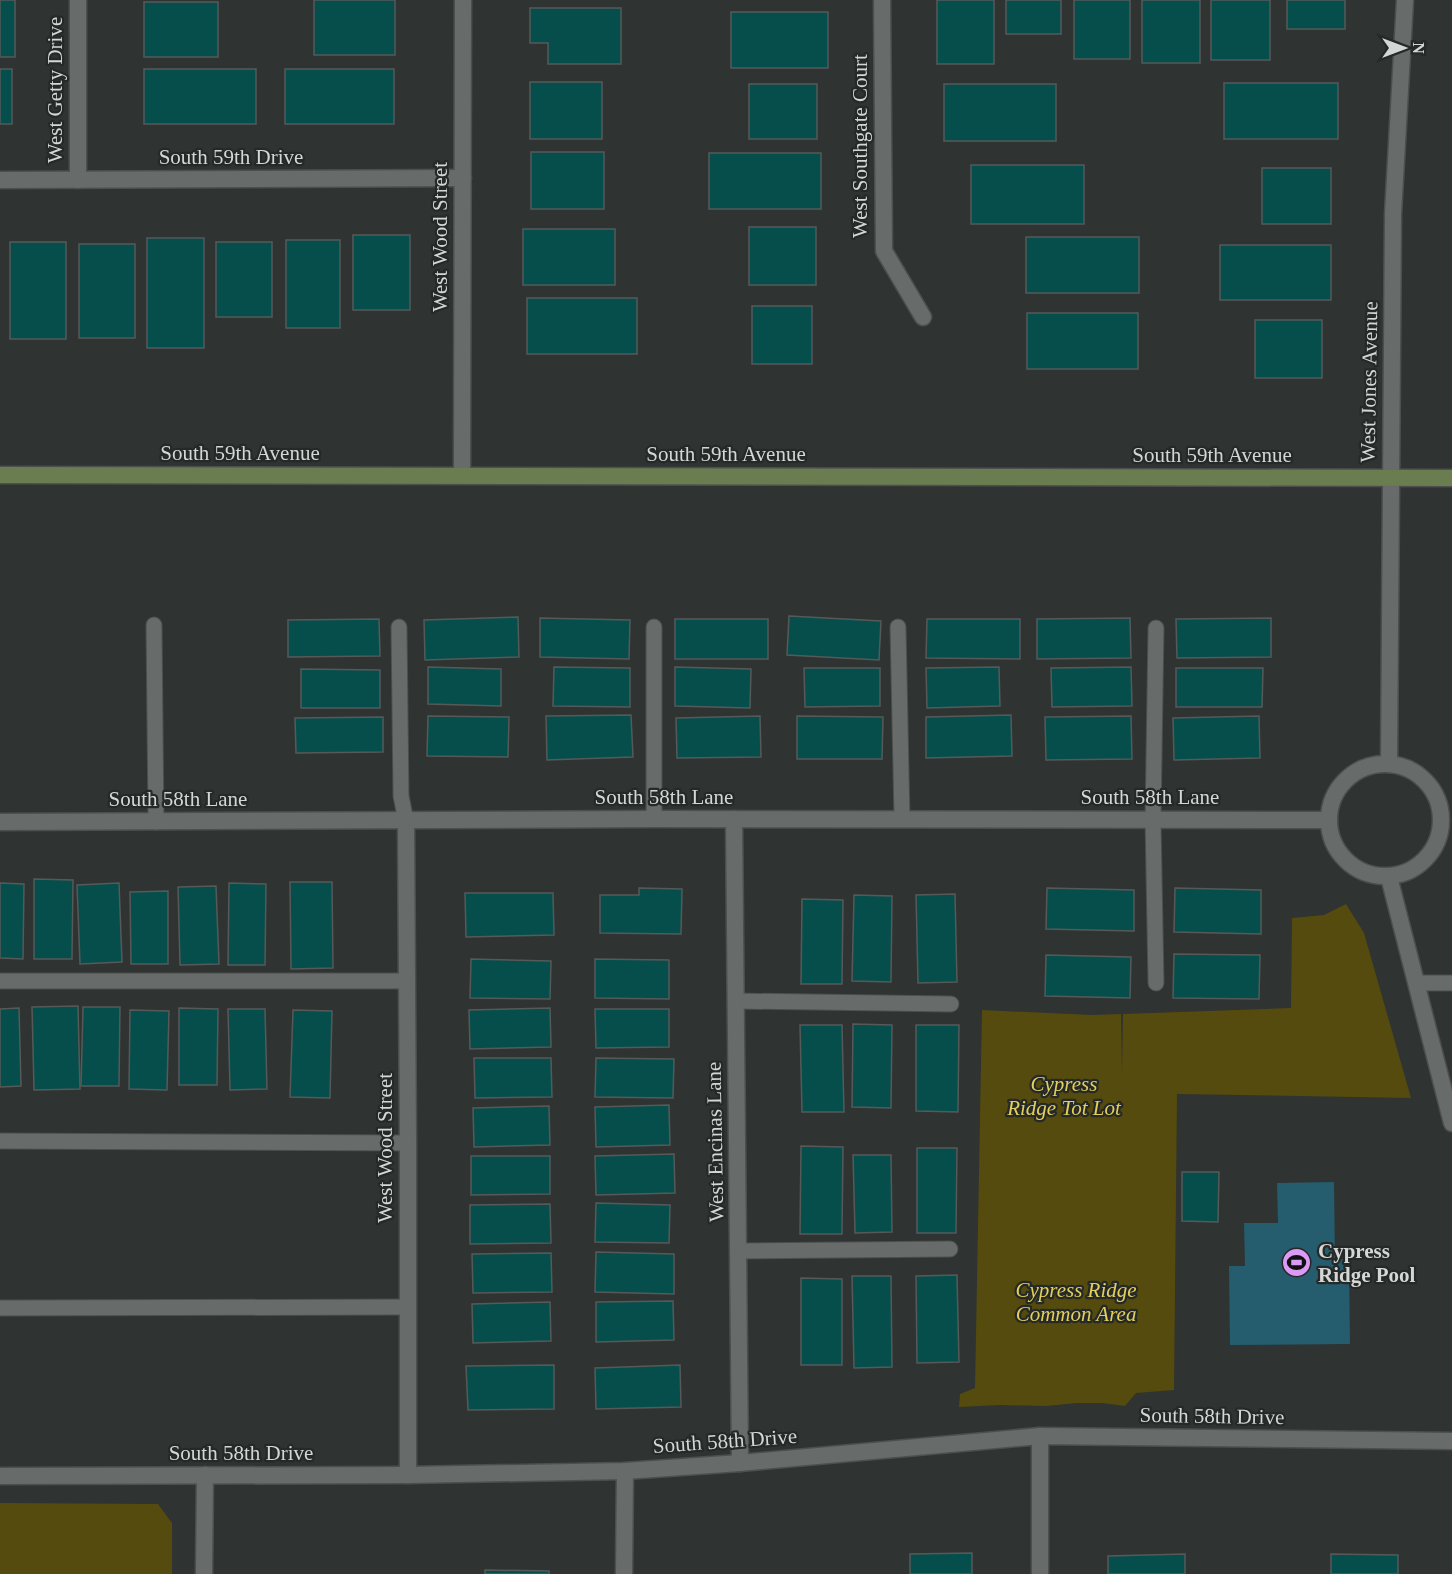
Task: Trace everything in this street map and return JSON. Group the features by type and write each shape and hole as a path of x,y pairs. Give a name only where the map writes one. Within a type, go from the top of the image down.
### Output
{"main road":[{"name":"South 59th Avenue","path":"0,475 1452,478"}],"street":[{"name":"West Getty Drive","path":"78,0 78,180"},
{"name":"West Wood Street","path":"462,475 463,0"},
{"name":"West Southgate Court","path":"882,0 884,251 923,317"},
{"name":"West Jones Avenue","path":"1389,764 1393,214 1406,0"},
{"name":"South 59th Drive","path":"0,180 462,178"},
{"path":"1389,764 1405,768 1420,776 1432,789 1447,822 1431,853 1420,865 1405,873 1389,877 1370,875 1354,867 1340,855 1331,838 1329,820 1332,802 1340,785 1354,773 1371,766 1389,764"},
{"name":"South 58th Lane","path":"0,822 654,819 1329,820"},
{"name":"West Encinas Lane","path":"734,819 740,1463"},
{"name":"West Wood Street","path":"406,821 408,1475"},
{"path":"1389,877 1452,1123"},
{"path":"1040,1436 1040,1574"},
{"name":"South 58th Drive","path":"0,1476 408,1475 625,1471 1040,1436 1452,1441"},
{"path":"624,1574 625,1471"},
{"path":"204,1574 205,1475"}],"lane":[{"path":"154,625 156,822"},
{"path":"399,627 401,796 406,821"},
{"path":"654,627 654,819"},
{"path":"898,627 902,819"},
{"path":"1156,628 1153,820 1156,983"},
{"path":"0,981 407,981"},
{"path":"1416,983 1452,983"},
{"path":"736,1001 951,1004"},
{"path":"0,1141 408,1143"},
{"path":"739,1251 950,1250"},
{"path":"0,1308 407,1307"}],"green space":[{"name":"Cypress Ridge Common Area","path":"1346,904 1364,933 1411,1098 1177,1094 1174,1390 1136,1393 1125,1406 1077,1403 1046,1406 959,1407 960,1394 975,1388 982,1010 1092,1015 1121,1014 1122,1074 1123,1014 1291,1008 1292,918 1324,915"},
{"path":"0,1503 158,1504 172,1523 172,1574 0,1574"}],"water":[{"name":"Cypress Ridge Pool","path":"1334,1182 1335,1259 1349,1259 1350,1344 1230,1345 1229,1266 1245,1266 1244,1223 1278,1223 1277,1183"}],"building":[{"path":"0,0 15,0 15,57 0,57"},
{"path":"314,0 395,0 395,55 314,55"},
{"path":"937,0 994,0 994,64 937,64"},
{"path":"1006,0 1061,0 1061,34 1006,34"},
{"path":"1074,0 1130,0 1130,59 1074,59"},
{"path":"1142,0 1200,0 1200,63 1142,63"},
{"path":"1211,0 1270,0 1270,60 1211,60"},
{"path":"1287,0 1345,0 1345,29 1287,29"},
{"path":"144,2 218,2 218,57 144,57"},
{"path":"530,8 621,8 621,64 548,64 548,43 530,43"},
{"path":"731,12 828,12 828,68 731,68"},
{"path":"0,69 12,69 12,124 0,124"},
{"path":"144,69 256,69 256,124 144,124"},
{"path":"285,69 394,69 394,124 285,124"},
{"path":"530,82 602,82 602,139 530,139"},
{"path":"1224,83 1338,83 1338,139 1224,139"},
{"path":"749,84 817,84 817,139 749,139"},
{"path":"944,84 1056,84 1056,141 944,141"},
{"path":"531,152 604,152 604,209 531,209"},
{"path":"709,153 821,153 821,209 709,209"},
{"path":"971,165 1084,165 1084,224 971,224"},
{"path":"1262,168 1331,168 1331,224 1262,224"},
{"path":"749,227 816,227 816,285 749,285"},
{"path":"523,229 615,229 615,285 523,285"},
{"path":"353,235 410,235 410,310 353,310"},
{"path":"1026,237 1139,237 1139,293 1026,293"},
{"path":"147,238 204,238 204,348 147,348"},
{"path":"286,240 340,240 340,328 286,328"},
{"path":"10,242 66,242 66,339 10,339"},
{"path":"216,242 272,242 272,317 216,317"},
{"path":"79,244 135,244 135,338 79,338"},
{"path":"1220,245 1331,245 1331,300 1220,300"},
{"path":"527,298 637,298 637,354 527,354"},
{"path":"752,306 812,306 812,364 752,364"},
{"path":"1027,313 1138,313 1138,369 1027,369"},
{"path":"1255,320 1322,320 1322,378 1255,378"},
{"path":"789,616 881,621 879,660 787,655"},
{"path":"518,617 519,657 425,660 424,620"},
{"path":"540,618 630,620 629,659 540,657"},
{"path":"1130,618 1131,658 1037,659 1037,619"},
{"path":"1271,618 1271,657 1177,658 1176,619"},
{"path":"379,619 380,656 288,657 288,620"},
{"path":"675,619 768,619 768,659 675,659"},
{"path":"927,619 1020,619 1020,659 926,658"},
{"path":"428,667 501,669 501,706 428,704"},
{"path":"554,667 630,668 630,707 553,706"},
{"path":"675,667 751,669 750,708 675,706"},
{"path":"999,667 1000,706 927,708 926,668"},
{"path":"1131,667 1132,706 1052,707 1051,668"},
{"path":"804,668 880,668 880,706 805,707"},
{"path":"1176,668 1263,668 1262,707 1176,707"},
{"path":"301,669 380,670 380,708 301,708"},
{"path":"631,715 633,757 547,760 546,716"},
{"path":"1011,715 1012,756 926,758 926,717"},
{"path":"428,716 509,717 508,757 427,756"},
{"path":"760,716 761,757 677,758 676,718"},
{"path":"797,716 883,717 882,759 797,759"},
{"path":"1131,716 1132,759 1046,760 1045,717"},
{"path":"1259,716 1260,758 1174,760 1173,718"},
{"path":"383,717 383,752 296,753 295,718"},
{"path":"34,879 73,880 72,959 34,959"},
{"path":"290,882 332,882 333,968 291,969"},
{"path":"0,883 24,884 23,959 0,958"},
{"path":"119,883 122,962 80,964 77,885"},
{"path":"229,883 266,884 265,965 228,965"},
{"path":"216,886 219,964 180,965 178,887"},
{"path":"639,888 682,889 681,934 600,933 600,895 639,895"},
{"path":"1047,888 1134,890 1134,931 1046,929"},
{"path":"1175,888 1261,890 1261,934 1174,932"},
{"path":"168,891 168,964 131,964 130,892"},
{"path":"465,893 553,893 554,935 466,937"},
{"path":"955,894 957,982 918,983 916,895"},
{"path":"854,895 892,896 891,982 852,981"},
{"path":"802,899 843,900 842,984 801,984"},
{"path":"1174,954 1260,955 1259,999 1173,998"},
{"path":"1046,955 1131,957 1130,998 1045,996"},
{"path":"471,959 551,961 550,999 470,998"},
{"path":"595,959 669,960 669,999 595,998"},
{"path":"78,1006 80,1089 34,1090 32,1007"},
{"path":"83,1007 120,1007 119,1086 81,1086"},
{"path":"19,1008 21,1086 0,1087 0,1009"},
{"path":"179,1008 218,1009 217,1085 179,1085"},
{"path":"550,1008 551,1047 470,1049 469,1010"},
{"path":"228,1009 265,1009 267,1089 230,1090"},
{"path":"595,1009 669,1009 669,1047 596,1048"},
{"path":"130,1010 169,1011 167,1090 129,1089"},
{"path":"293,1010 332,1011 330,1098 290,1097"},
{"path":"853,1024 892,1025 891,1108 852,1107"},
{"path":"800,1025 842,1025 844,1112 802,1112"},
{"path":"916,1025 959,1025 958,1112 916,1111"},
{"path":"474,1058 551,1058 552,1097 475,1098"},
{"path":"596,1058 674,1059 673,1098 595,1097"},
{"path":"669,1105 670,1145 596,1147 595,1107"},
{"path":"549,1106 550,1145 474,1147 473,1108"},
{"path":"801,1146 843,1147 842,1234 800,1234"},
{"path":"917,1148 957,1148 956,1233 917,1233"},
{"path":"674,1154 675,1193 596,1195 595,1156"},
{"path":"853,1155 891,1155 892,1232 855,1233"},
{"path":"471,1156 550,1156 550,1194 471,1195"},
{"path":"1182,1172 1219,1172 1218,1222 1182,1221"},
{"path":"596,1203 670,1205 669,1243 595,1242"},
{"path":"550,1204 551,1243 470,1244 470,1205"},
{"path":"596,1252 674,1254 674,1294 595,1292"},
{"path":"551,1253 552,1292 473,1293 472,1254"},
{"path":"957,1275 959,1362 917,1363 916,1276"},
{"path":"852,1276 891,1276 892,1367 854,1368"},
{"path":"801,1278 842,1279 842,1365 801,1365"},
{"path":"673,1301 674,1340 596,1342 596,1302"},
{"path":"550,1302 551,1341 473,1343 472,1304"},
{"path":"554,1365 554,1409 468,1410 466,1366"},
{"path":"680,1365 681,1407 596,1409 595,1368"},
{"path":"972,1553 972,1574 910,1574 910,1554"},
{"path":"1185,1554 1185,1574 1108,1574 1108,1556"},
{"path":"1331,1554 1398,1555 1398,1574 1331,1574"},
{"path":"485,1570 549,1571 549,1574 485,1574"}],"place":[{"name":"Cypress Ridge Pool","path":"1297,1263"}],"park label":[{"name":"Cypress Ridge Tot Lot","path":"1064,1096"}]}
